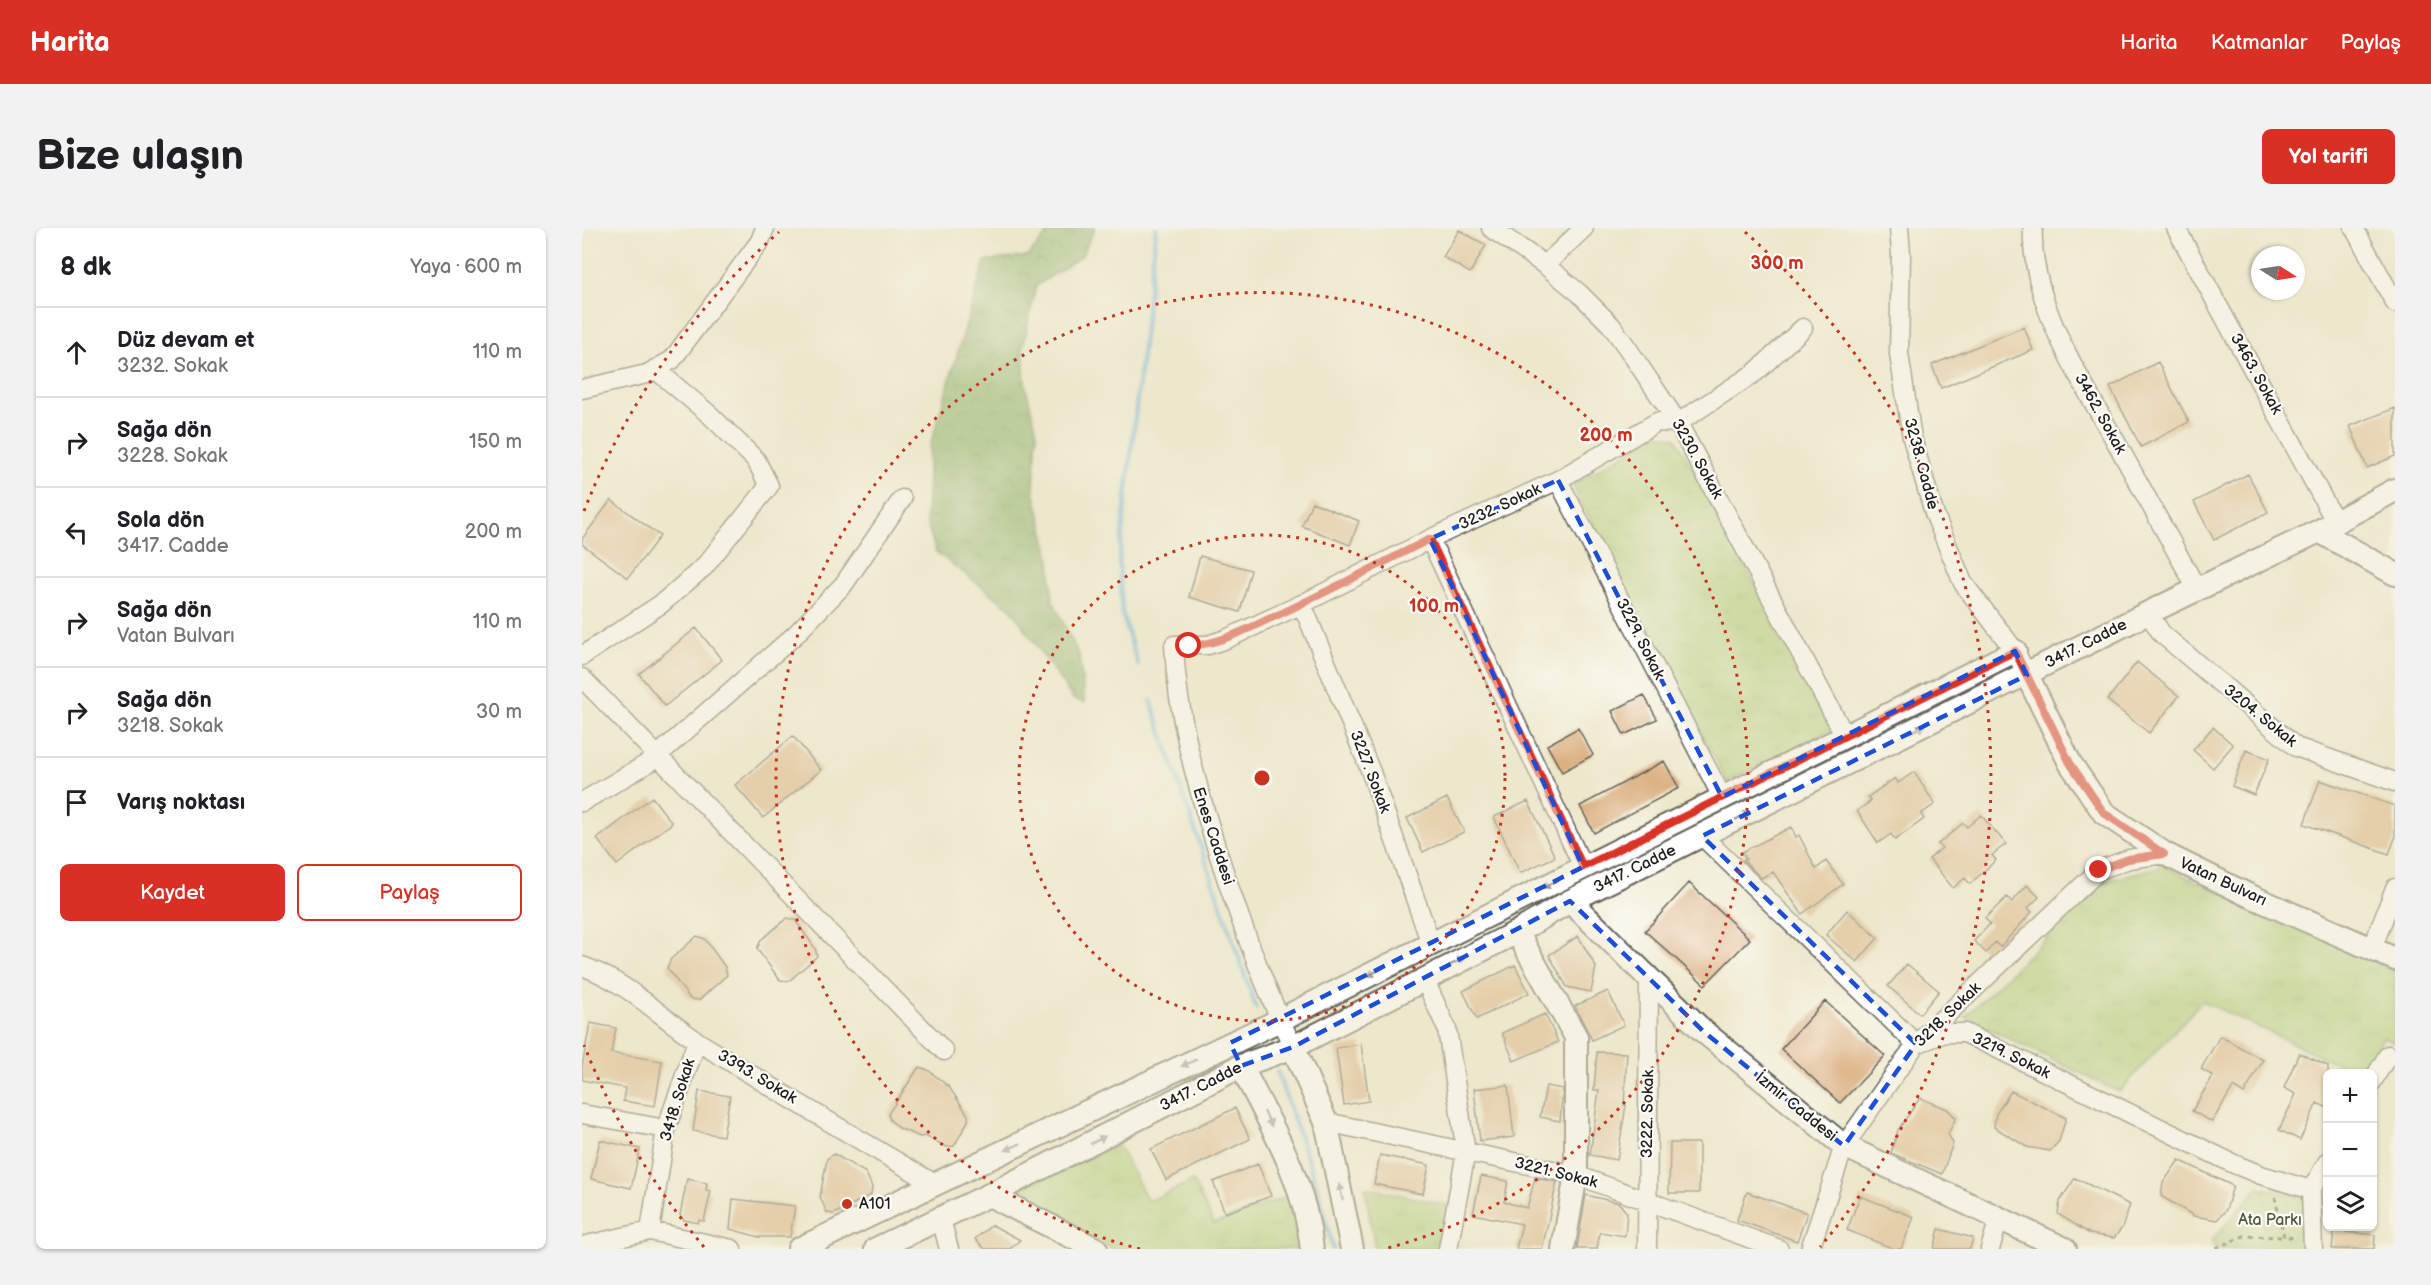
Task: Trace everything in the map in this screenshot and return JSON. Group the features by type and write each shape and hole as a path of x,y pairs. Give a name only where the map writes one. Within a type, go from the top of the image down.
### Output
{"street":[{"path":"582,389 651,372 672,360 760,241 765,228"},
{"name":"3230. Sokak","path":"1491,228 1579,293 1611,325 1678,423 1845,736"},
{"path":"1545,266 1584,228"},
{"name":"3238. Cadde","path":"1899,228 1901,253 1899,354 1912,438 1934,513 1963,583 2015,651 2027,675"},
{"name":"3462. Sokak","path":"2033,228 2032,251 2040,282 2069,358 2198,589"},
{"name":"3463. Sokak","path":"2176,228 2327,526"},
{"path":"2354,228 2395,303"},
{"name":"3232. Sokak","path":"1174,645 1208,645 1226,639 1302,604 1430,539 1558,480 1657,422 1678,423 1756,372 1803,328"},
{"path":"582,656 661,604 705,567 770,486 756,460 710,415 651,372"},
{"name":"3229. Sokak","path":"1558,480 1722,797"},
{"name":"3417. Cadde","path":"876,1249 989,1196 1242,1066 1293,1047 1516,932 1570,901 2327,526 2395,490"},
{"path":"582,802 658,755 795,635 844,584 902,499"},
{"path":"2327,526 2395,574"},
{"path":"1430,539 1583,867"},
{"name":"3227. Sokak","path":"1302,604 1371,772 1431,944"},
{"name":"3204. Sokak","path":"2148,613 2162,634 2296,747 2395,782"},
{"name":"Enes Caddesi","path":"1174,645 1175,675 1194,777 1254,961 1293,1047"},
{"name":"3417. Cadde","path":"799,1249 1280,1020 2015,651"},
{"name":"Vatan Bulvarı","path":"2027,675 2070,763 2104,813 2164,854 2246,894 2395,959"},
{"path":"582,678 945,1051"},
{"path":"1702,836 1916,1044"},
{"name":"3218. Sokak","path":"1810,1249 1844,1146 1916,1044 2099,870 2128,859 2164,854"},
{"path":"2372,949 2395,888"},
{"name":"İzmir Caddesi","path":"1570,901 1703,1031 1844,1146 2065,1249"},
{"path":"1516,932 1576,1037 1576,1175 1563,1249"},
{"name":"3393. Sokak","path":"582,966 604,973 697,1041 935,1184"},
{"path":"1424,978 1447,1029 1466,1152 1448,1249"},
{"name":"3222. Sokak","path":"1647,1249 1649,978"},
{"name":"3219. Sokak","path":"1916,1044 1945,1033 1965,1033 2234,1164 2311,1190"},
{"name":"3418. Sokak","path":"650,1231 666,1129 697,1041"},
{"path":"1230,1044 1293,1168 1310,1226 1312,1249"},
{"path":"1293,1047 1326,1122 1352,1249"},
{"path":"2377,1075 2388,1054"},
{"path":"582,1114 666,1129"},
{"name":"3221. Sokak","path":"1326,1122 1576,1175 1779,1249"},
{"path":"2313,1244 2311,1190 2323,1170"},
{"path":"989,1196 1096,1249"},
{"path":"1990,1249 1999,1218"},
{"path":"941,1219 950,1249"},
{"path":"582,1246 650,1231 732,1249"}],"path":[{"path":"2276,1180 2273,1191 2284,1237"},
{"path":"2216,1248 2244,1236 2284,1237 2313,1244"}],"highlighted area":[{"path":"1558,480 1722,797 2015,651 2027,675 1702,836 1916,1044 1844,1146 1703,1031 1570,901 1293,1047 1241,1066 1230,1043 1583,867 1430,539"}],"green space":[{"path":"1052,228 1095,228 1082,256 1036,286 1023,347 1025,384 1037,432 1034,490 1050,557 1053,601 1079,655 1085,703 1073,699 1012,610 936,552 926,521 929,449 985,261 1028,256"},
{"path":"1658,434 1676,438 1833,729 1727,782 1572,485"},
{"path":"2163,866 2395,971 2395,1043 2383,1037 2367,1069 2348,1069 2202,1001 2119,1092 1965,1017 2104,881"},
{"path":"1118,1144 1148,1201 1193,1181 1214,1224 1301,1191 1307,1249 1113,1249 1006,1193"},
{"path":"1365,1187 1456,1207 1445,1249 1375,1249"},
{"name":"Ata Parkı","path":"2259,1187 2306,1198 2307,1249 2216,1249 2211,1241"}],"building":[{"path":"1459,230 1486,245 1470,273 1443,257"},
{"path":"2024,327 2033,350 1941,388 1932,365"},
{"path":"2158,362 2189,422 2141,447 2110,387"},
{"path":"2395,408 2395,456 2367,468 2350,426"},
{"path":"2248,474 2268,512 2214,540 2194,502"},
{"path":"611,500 660,536 628,578 582,544 582,539"},
{"path":"1312,502 1359,521 1350,545 1302,526"},
{"path":"1200,556 1251,570 1240,612 1189,597"},
{"path":"696,628 722,660 665,706 639,674"},
{"path":"2137,662 2179,696 2149,733 2107,700"},
{"path":"1644,695 1657,719 1624,735 1612,711"},
{"path":"2213,727 2233,745 2213,768 2193,750"},
{"path":"1578,728 1593,755 1562,772 1547,745"},
{"path":"793,736 821,770 763,818 735,785"},
{"path":"2246,750 2269,759 2254,795 2232,786"},
{"path":"1664,761 1679,788 1594,833 1580,806"},
{"path":"1914,772 1935,804 1921,814 1924,819 1895,840 1891,834 1878,843 1857,811 1871,801 1868,797 1895,778 1898,783"},
{"path":"2320,780 2395,806 2395,838 2389,854 2304,824"},
{"path":"652,797 672,823 617,865 597,839"},
{"path":"1447,798 1464,832 1423,852 1407,818"},
{"path":"1528,801 1555,857 1520,873 1494,817"},
{"path":"1981,815 2006,844 1992,855 1996,860 1970,884 1965,878 1953,888 1929,859 1942,848 1938,844 1963,823 1967,827"},
{"path":"1791,827 1796,837 1799,835 1816,869 1826,861 1843,884 1802,914 1773,872 1761,878 1743,860 1746,859 1742,852"},
{"path":"1689,883 1750,939 1705,985 1645,931"},
{"path":"2027,885 2039,897 2028,908 2032,912 2000,947 1995,942 1986,953 1974,941 1990,924 1985,918 2007,897 2012,902"},
{"path":"1847,910 1878,938 1857,962 1826,935"},
{"path":"787,918 795,920 815,948 817,956 789,981 780,980 757,949 761,940"},
{"path":"697,936 705,939 725,967 727,975 699,1000 690,999 667,968 671,959"},
{"path":"1578,936 1596,967 1591,992 1567,987 1549,955"},
{"path":"1907,964 1939,991 1920,1014 1888,986"},
{"path":"1515,965 1529,993 1477,1019 1463,991"},
{"path":"1608,991 1624,1025 1592,1040 1575,1006"},
{"path":"1825,1001 1885,1056 1840,1103 1781,1049"},
{"path":"1545,1014 1558,1042 1514,1061 1502,1033"},
{"path":"590,1023 616,1028 611,1053 662,1061 655,1106 623,1101 625,1088 582,1080 582,1067"},
{"path":"2220,1036 2263,1060 2244,1094 2233,1087 2212,1122 2192,1111 2213,1076 2201,1069"},
{"path":"1361,1044 1369,1101 1344,1105 1336,1048"},
{"path":"1597,1052 1627,1053 1624,1105 1626,1105 1617,1160 1590,1155 1599,1090 1594,1090"},
{"path":"2299,1053 2328,1066 2328,1069 2323,1069 2323,1106 2317,1103 2300,1140 2279,1130 2296,1094 2284,1088"},
{"path":"919,1067 928,1070 949,1087 968,1115 968,1121 954,1146 947,1147 925,1136 920,1137 899,1128 890,1120 888,1114"},
{"path":"1508,1085 1514,1137 1480,1141 1474,1089"},
{"path":"1546,1086 1563,1089 1560,1121 1540,1117"},
{"path":"699,1091 730,1096 723,1136 693,1131"},
{"path":"2011,1091 2066,1118 2059,1141 2050,1151 2027,1147 1994,1127 1996,1114"},
{"path":"1920,1098 1947,1109 1956,1118 1948,1134 1953,1143 1942,1174 1891,1153 1898,1130"},
{"path":"1235,1108 1250,1139 1166,1180 1151,1149"},
{"path":"600,1140 640,1149 631,1188 591,1179"},
{"path":"1670,1143 1699,1143 1699,1193 1669,1193"},
{"path":"834,1154 866,1173 872,1187 871,1195 834,1214 827,1213 820,1197 827,1159"},
{"path":"1380,1155 1429,1165 1423,1194 1374,1184"},
{"path":"2179,1160 2233,1186 2226,1210 2217,1220 2194,1216 2161,1196 2163,1183"},
{"path":"1258,1164 1271,1196 1225,1213 1213,1182"},
{"path":"1481,1176 1508,1181 1504,1202 1527,1208 1535,1178 1557,1182 1542,1249 1516,1249 1522,1224 1473,1214"},
{"path":"2075,1178 2130,1205 2122,1228 2114,1238 2090,1234 2058,1214 2060,1201"},
{"path":"687,1179 707,1183 706,1190 711,1191 704,1221 699,1220 698,1223 684,1220 680,1215"},
{"path":"1747,1192 1807,1213 1797,1241 1737,1220"},
{"path":"1586,1195 1619,1203 1627,1213 1625,1236 1600,1232 1597,1249 1577,1249"},
{"path":"1860,1196 1914,1217 1901,1249 1894,1249 1847,1230"},
{"path":"733,1199 795,1206 790,1237 759,1237 730,1229"},
{"path":"992,1225 1020,1240 1010,1249 985,1249 975,1239"},
{"path":"1939,1229 1973,1238 1970,1249 1934,1249"},
{"path":"2334,1231 2375,1235 2374,1249 2332,1249"}],"waterway":[{"path":"1138,665 1122,613 1119,561 1156,228"},
{"path":"1151,701 1256,1008"},
{"path":"1277,1071 1316,1184 1333,1249"}],"place":[{"name":"A101","path":"847,1204"}],"route":[{"path":"1189,646 1208,645 1226,639 1302,604 1430,539 1583,867 2015,651 2070,763 2104,813 2164,854 2128,859 2099,870"}]}
